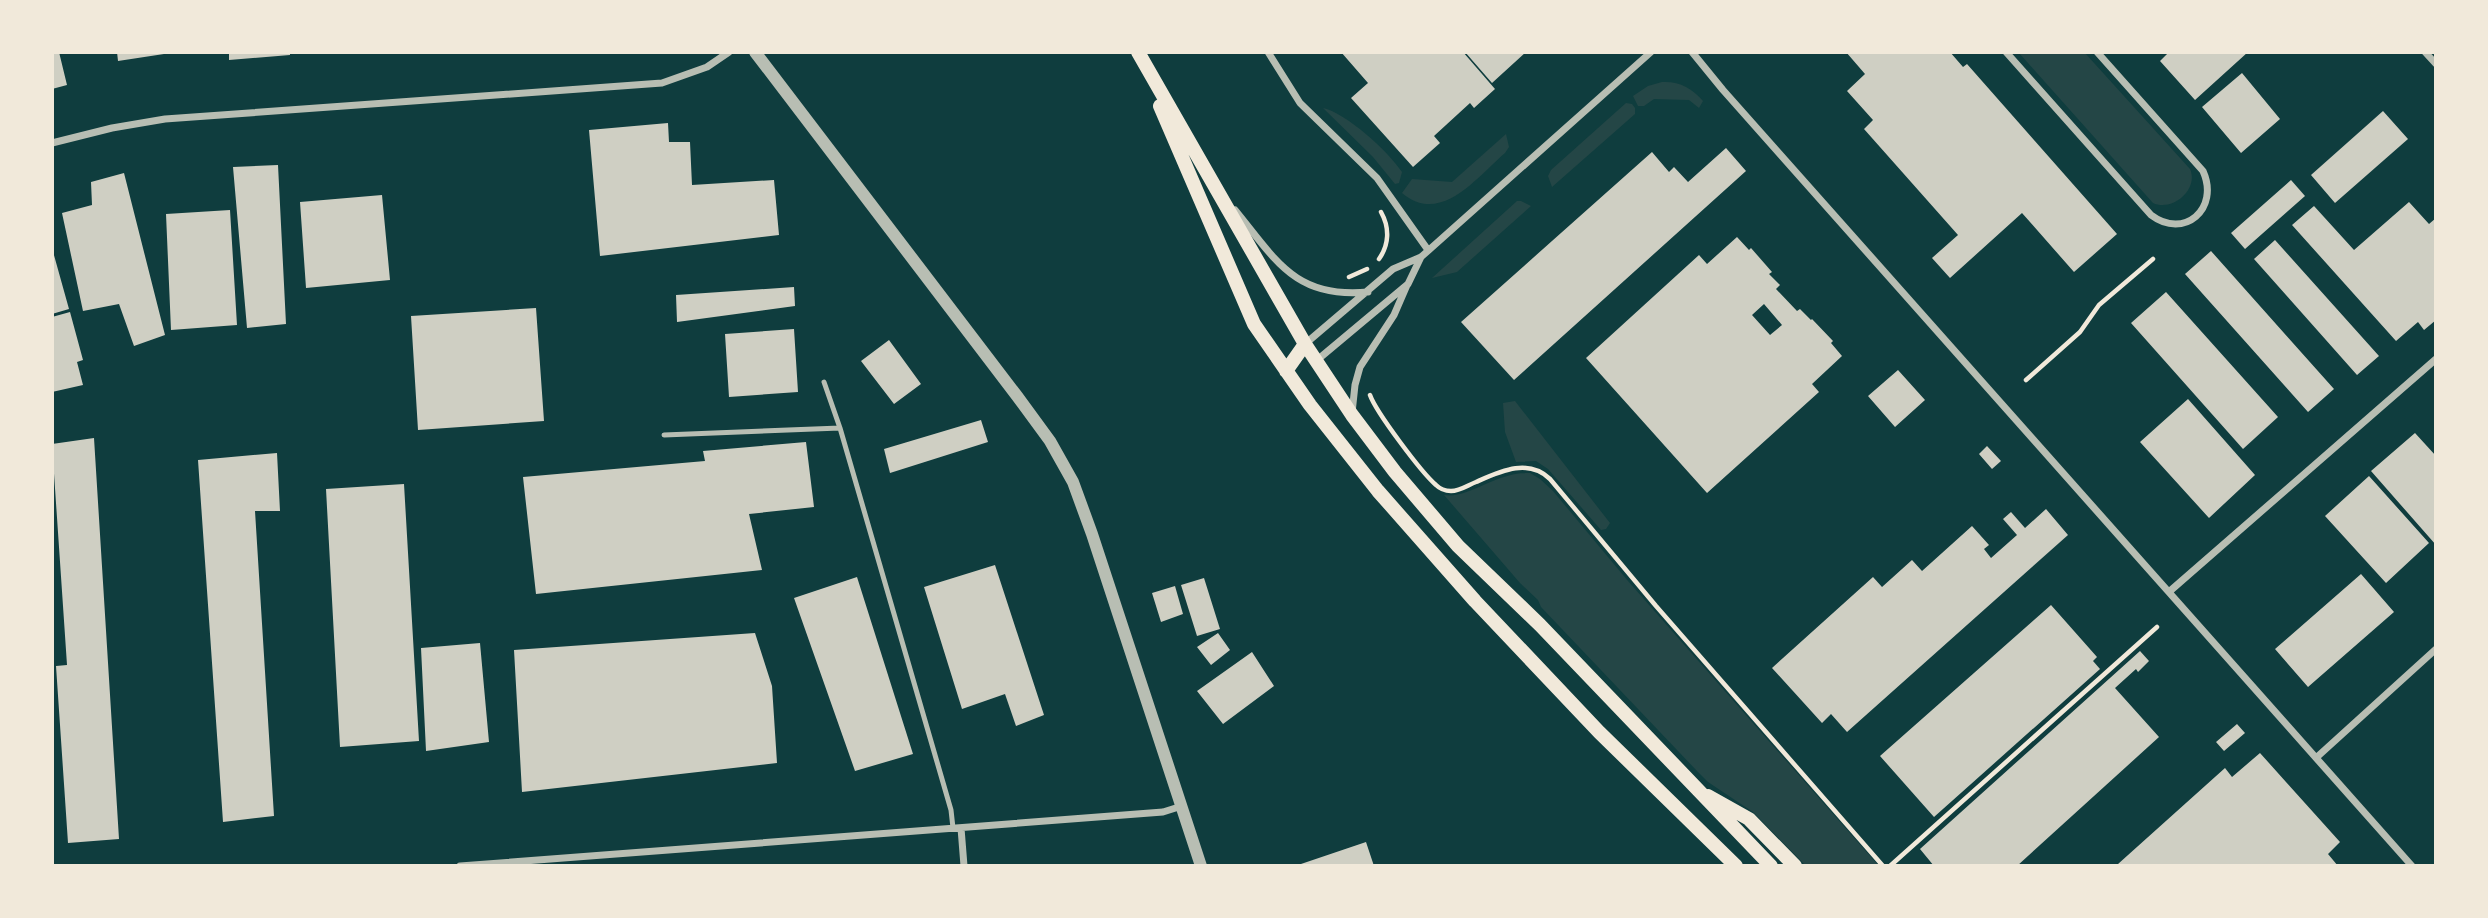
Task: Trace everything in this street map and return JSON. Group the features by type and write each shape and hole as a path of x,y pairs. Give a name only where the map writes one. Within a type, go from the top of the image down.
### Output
{"main road":[{"path":"1139,54 1305,344 1352,415 1395,472 1458,546 1540,625 1771,866"},
{"path":"1139,54 1254,324 1287,372 1378,491 1443,567 1599,732 1736,866"},
{"path":"1287,372 1305,344"},
{"path":"1287,372 1316,361"},
{"path":"1698,790 1749,819 1795,866"}],"street":[{"path":"52,143 112,128 165,120 662,83 707,67 729,52"},
{"path":"755,52 1050,441 1073,482 1201,866"},
{"path":"1268,52 1300,103 1377,178 1429,250"},
{"path":"1305,344 1393,269 1421,257 1651,52"},
{"path":"1692,52 1741,111 2412,866"},
{"path":"2006,52 2151,215 2164,223 2172,224 2191,220 2208,200 2208,186 2203,171 2097,52"},
{"path":"2425,52 2435,64"},
{"path":"1214,185 1290,274 1326,292 1368,292"},
{"path":"1352,415 1360,368 1394,315 1421,257"},
{"path":"1316,361 1408,284"},
{"path":"2170,591 2435,359"},
{"path":"2317,757 2435,649"},
{"path":"460,866 1163,812 1182,806"},
{"path":"957,828 964,866"}],"lane":[{"path":"824,382 957,828"},
{"path":"663,435 839,428"}],"path":[{"path":"1343,277 1367,270 1384,253 1387,227 1376,204"},
{"path":"2026,380 2080,332 2099,305 2153,259"},
{"path":"1368,388 1375,407 1439,487 1456,491 1496,473 1525,468 1537,469 1550,479 1656,606 1883,866"},
{"path":"1890,866 2157,627"}],"shaded area":[{"path":"2019,53 2085,53 2190,169 2192,177 2188,191 2168,204 2153,203"},
{"path":"1662,82 1680,84 1690,89 1703,101 1699,108 1689,100 1654,99 1644,106 1638,106 1633,96 1648,86"},
{"path":"1626,103 1632,104 1635,114 1552,187 1548,176 1551,170"},
{"path":"1323,108 1343,117 1377,144 1402,172 1399,183 1395,184 1373,157"},
{"path":"1506,134 1509,147 1505,153 1458,194 1431,204 1416,202 1402,193 1412,179 1452,182"},
{"path":"1517,201 1531,206 1457,272 1432,278"},
{"path":"1515,401 1610,523 1606,529 1601,530 1548,469 1536,461 1516,462 1505,432 1503,403"},
{"path":"1530,473 1553,491 1628,581 1878,865 1805,865 1753,812 1708,782 1697,771 1541,607 1538,600 1444,495 1463,493 1506,476"}],"building":[{"path":"52,52 59,52 67,85 52,89"},
{"path":"117,52 164,52 164,54 118,61"},
{"path":"229,52 290,52 290,55 229,60"},
{"path":"1341,52 1463,52 1495,89 1474,108 1470,103 1434,136 1440,143 1413,167 1351,98 1368,83"},
{"path":"1465,52 1526,52 1492,83"},
{"path":"1846,52 1950,52 1963,67 1967,64 2117,234 2074,272 2022,213 1950,278 1932,258 1958,235 1864,129 1873,120 1847,91 1865,74"},
{"path":"2169,52 2248,52 2195,100 2160,61"},
{"path":"2242,73 2280,119 2241,153 2202,107"},
{"path":"2383,111 2408,139 2335,203 2311,175"},
{"path":"668,123 669,142 690,142 692,185 774,180 779,235 600,256 589,130"},
{"path":"1726,148 1746,171 1514,380 1461,322 1652,152 1669,172 1674,167 1688,182"},
{"path":"278,165 286,324 247,328 233,167"},
{"path":"124,173 165,335 134,346 119,304 83,311 62,213 92,205 91,182"},
{"path":"2291,180 2305,196 2245,249 2231,233"},
{"path":"382,195 390,280 306,288 300,202"},
{"path":"2409,202 2429,224 2436,218 2436,320 2424,330 2418,322 2396,341 2292,225 2314,206 2354,250"},
{"path":"230,210 237,325 171,330 166,214"},
{"path":"1737,237 1749,250 1751,248 1772,272 1769,274 1780,285 1776,289 1797,311 1800,309 1812,319 1833,341 1831,343 1842,356 1812,384 1819,392 1707,493 1586,358 1699,255 1707,264","holes":["1764,304 1782,325 1770,335 1752,315"]},
{"path":"2275,240 2379,356 2357,375 2254,259"},
{"path":"52,248 69,309 52,314"},
{"path":"2211,251 2334,389 2308,412 2185,274"},
{"path":"794,287 795,306 677,322 676,295"},
{"path":"2166,292 2278,417 2243,449 2131,323"},
{"path":"536,308 544,421 418,430 411,316"},
{"path":"70,312 83,360 77,362 83,385 52,392 52,317"},
{"path":"794,329 798,392 729,397 725,334"},
{"path":"889,340 921,384 894,404 861,361"},
{"path":"1898,370 1925,400 1895,427 1868,396"},
{"path":"2188,399 2255,475 2209,518 2140,442"},
{"path":"981,420 988,442 890,473 884,449"},
{"path":"2415,433 2436,456 2436,545 2371,471"},
{"path":"94,438 119,839 68,843 56,666 67,665 52,444"},
{"path":"806,442 814,507 749,514 762,570 536,594 523,477 705,461 703,451"},
{"path":"1987,446 2001,461 1992,469 1979,454"},
{"path":"277,453 280,511 255,511 274,816 223,822 198,460"},
{"path":"2369,476 2429,543 2386,583 2325,516"},
{"path":"404,484 419,741 340,747 326,489"},
{"path":"2046,509 2068,535 1847,732 1831,714 1822,723 1772,668 1873,577 1882,587 1912,560 1922,571 1972,526 1989,545 1984,549 1991,558 2017,535 2003,519 2011,512 2025,528"},
{"path":"995,565 1044,715 1016,726 1005,694 962,709 924,587"},
{"path":"2361,574 2394,612 2308,687 2275,649"},
{"path":"857,577 913,754 855,771 794,598"},
{"path":"1204,578 1220,629 1197,636 1181,585"},
{"path":"1175,586 1183,614 1161,622 1152,593"},
{"path":"2051,605 2097,657 2093,661 2100,669 1934,817 1880,756"},
{"path":"755,633 772,686 777,763 522,792 514,650"},
{"path":"1218,633 1230,650 1211,665 1197,647"},
{"path":"480,643 489,742 426,751 421,648"},
{"path":"2140,651 2149,661 2115,688 2159,737 2017,866 1934,866 1920,849"},
{"path":"1252,652 1274,686 1223,724 1197,691"},
{"path":"2237,724 2245,733 2224,751 2216,742"},
{"path":"2260,753 2340,842 2328,854 2338,866 2118,864 2225,768 2232,777"},
{"path":"1366,842 1374,866 1298,866 1298,865"}]}
